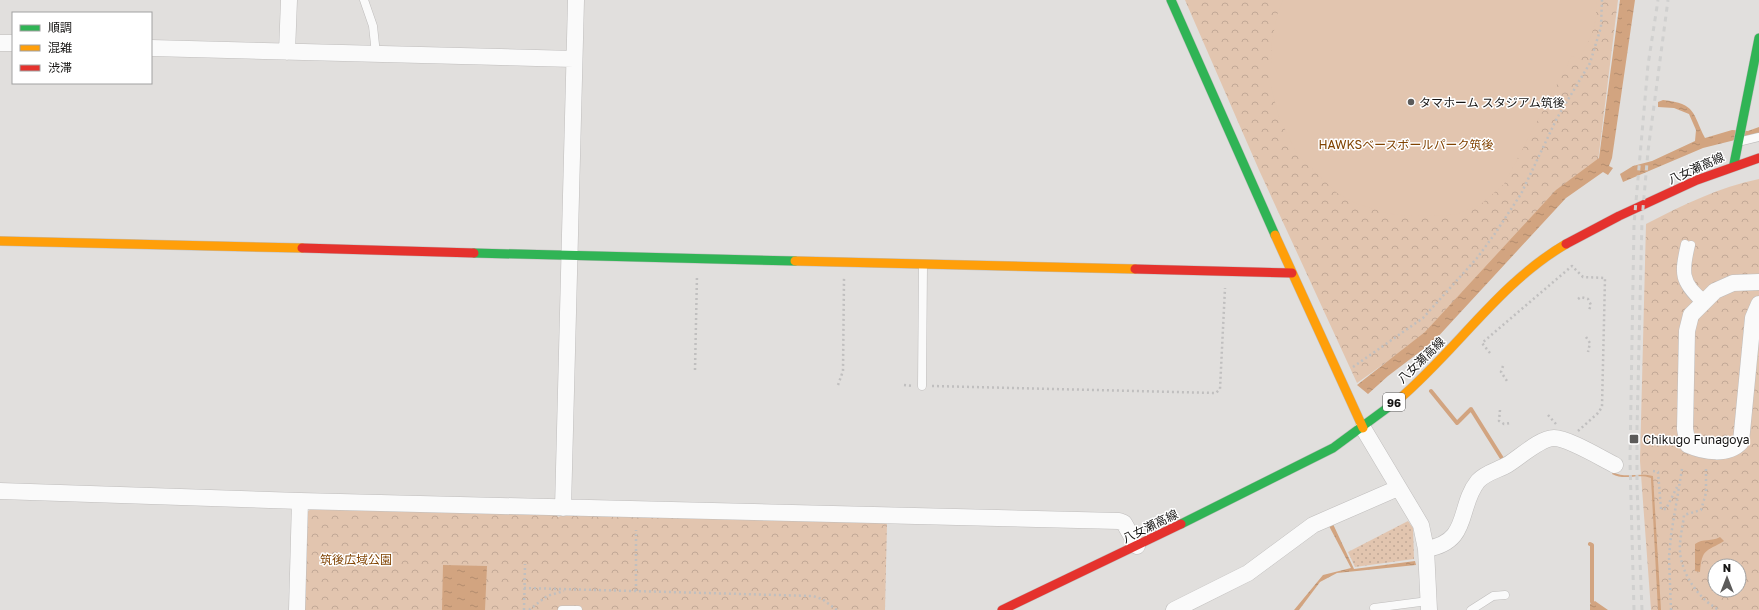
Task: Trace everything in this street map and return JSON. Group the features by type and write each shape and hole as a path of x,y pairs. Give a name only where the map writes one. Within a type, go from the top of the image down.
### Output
{"street":[{"path":"287,52 289,0"},
{"path":"563,508 576,0"},
{"path":"1171,0 1292,273 1363,428 1421,525 1426,548 1429,606"},
{"path":"1734,164 1759,38"},
{"path":"0,43 12,44"},
{"path":"152,48 574,59"},
{"name":"八女瀬高線","path":"1002,610 1137,546 1333,448 1363,428 1416,383 1446,354 1504,290 1536,264 1567,243 1605,222 1734,164 1759,158"},
{"path":"0,241 1292,273"},
{"path":"1759,282 1733,283 1714,291 1691,315 1687,331 1685,429 1688,445 1701,451 1727,451 1735,448 1741,442 1753,318 1759,304"},
{"path":"1426,548 1438,547 1451,539 1459,529 1472,490 1479,481 1507,465 1544,440 1554,438 1565,440 1615,465"},
{"path":"1174,610 1198,605 1248,573 1313,525 1398,488"},
{"path":"0,491 300,501 1119,521 1124,523 1137,546"},
{"path":"297,610 300,501"}],"lane":[{"path":"364,0 373,26 376,54"},
{"path":"1737,143 1759,137"},
{"path":"1688,245 1680,268 1681,277 1684,288 1703,302"},
{"path":"922,386 923,264"},
{"path":"1471,610 1493,596 1505,595"},
{"path":"1374,608 1429,606"},
{"path":"562,610 578,610"}],"path":[{"path":"1350,370 1423,318 1477,258 1494,236 1521,194 1557,118 1590,63 1601,27 1602,0"},
{"path":"695,370 697,259"},
{"path":"838,385 843,371 844,262"},
{"path":"1490,353 1482,343 1572,266 1583,276 1605,278 1602,407 1598,413 1576,433"},
{"path":"904,385 1216,393 1220,389 1225,272"},
{"path":"1578,299 1581,297 1588,299 1591,305 1589,310"},
{"path":"1586,337 1590,343 1588,352"},
{"path":"1503,366 1502,372 1507,381"},
{"path":"1500,410 1499,421 1504,424 1510,423"},
{"path":"1548,415 1559,427"},
{"path":"1671,610 1669,556 1682,468"},
{"path":"1706,469 1706,493 1701,510 1684,515 1680,552 1684,570 1693,587 1703,598 1719,610"},
{"path":"1653,472 1658,472 1661,509 1666,509 1679,484"},
{"path":"636,530 636,591"},
{"path":"524,610 525,564"},
{"path":"524,588 812,596 822,599 837,610"},
{"path":"529,610 533,605 547,596 570,590"}],"green space":[{"name":"HAWKSベースボールパーク筑後","path":"1185,0 1618,0 1598,161 1423,336 1357,383 1259,170"},
{"name":"タマホーム スタジアム筑後","path":"1283,0 1596,0 1596,17 1593,31 1579,59 1572,56 1504,184 1480,205 1457,214 1440,216 1399,215 1386,213 1355,203 1337,193 1297,154 1279,117 1271,87 1272,41 1277,15"},
{"path":"1759,179 1759,610 1651,610 1640,461 1646,224 1701,197"},
{"name":"筑後広域公園","path":"313,507 556,513 558,517 568,513 886,521 883,610 303,610 305,514"},
{"path":"1408,521 1413,528 1414,559 1355,567 1348,552"},
{"path":"887,523 885,610 882,610 879,527"}],"water":[{"path":"1620,0 1635,0 1612,158 1609,166 1613,168 1608,175 1603,172 1566,198 1434,341 1388,376 1368,394 1357,385 1425,332 1556,190 1599,158"},
{"path":"1663,100 1682,104 1688,107 1695,116 1705,138 1732,130 1748,131 1759,127 1759,134 1703,148 1623,182 1620,174 1633,166 1652,161 1695,141 1696,130 1689,114 1674,108 1658,107 1658,102"},
{"path":"1613,472 1623,475 1653,476 1661,610 1658,610 1651,478 1641,476 1622,477 1612,474"},
{"path":"1333,524 1354,569 1415,561 1416,565 1337,573 1320,582 1299,610 1294,610 1323,575 1351,568 1329,526"},
{"path":"1720,537 1724,541 1706,552 1702,559 1700,572 1695,571 1695,544 1701,541"},
{"path":"443,565 487,566 485,610 442,610"},
{"path":"1595,601 1608,610 1590,610 1590,604"}],"waterway":[{"path":"1431,391 1457,423 1471,409 1503,460"},
{"path":"1590,544 1592,545 1592,602"}],"railway":[{"path":"1634,610 1630,461 1634,224 1648,65 1658,0"},
{"path":"1642,610 1637,486 1642,220 1648,151 1668,0"}],"traffic: fast":[{"path":"1171,0 1275,235"},
{"path":"1734,164 1759,38"},
{"path":"474,253 795,261"},
{"path":"1181,524 1333,448 1398,400"}],"traffic: slow":[{"path":"1275,235 1363,428"},
{"path":"0,241 302,248"},
{"path":"1398,400 1440,360 1499,297 1542,260 1566,244"},
{"path":"795,261 1135,269"}],"traffic: jam":[{"path":"1566,244 1619,216 1697,180 1759,158"},
{"path":"302,248 474,253"},
{"path":"1135,269 1292,273"},
{"path":"1002,610 1181,524"}],"place":[{"name":"タマホーム スタジアム筑後","path":"1411,102"},
{"name":"Chikugo Funagoya","path":"1634,439"}]}
